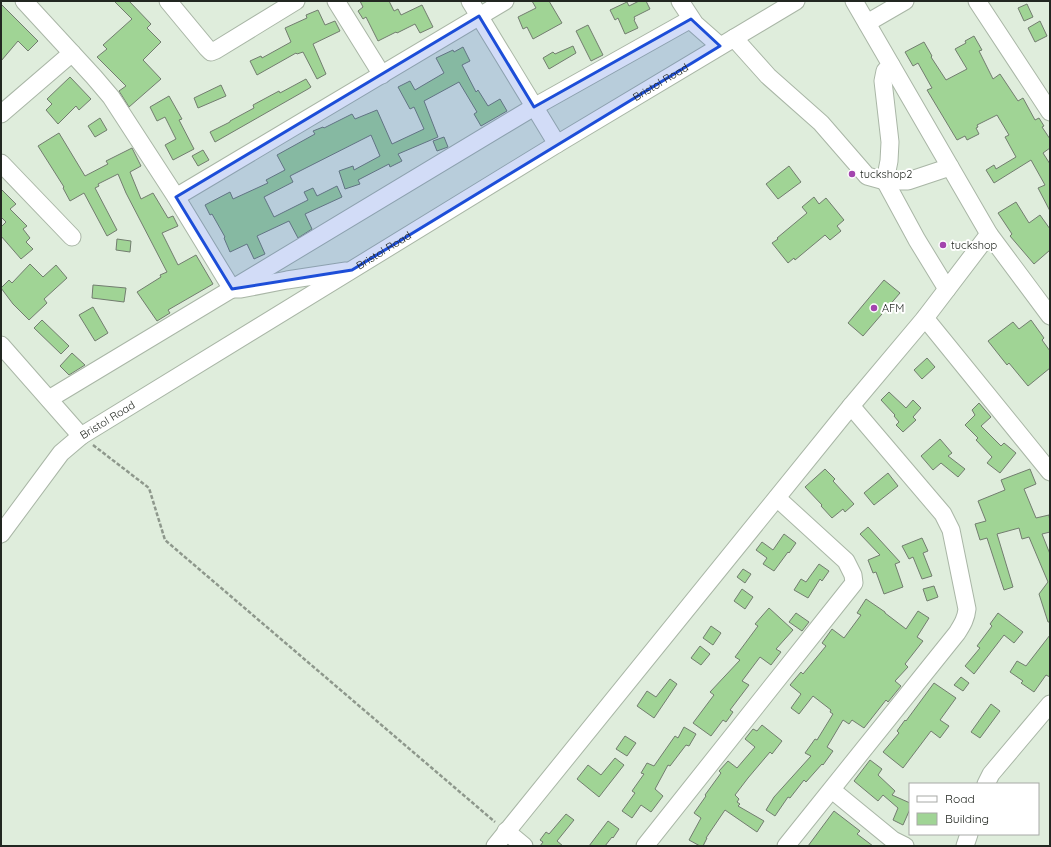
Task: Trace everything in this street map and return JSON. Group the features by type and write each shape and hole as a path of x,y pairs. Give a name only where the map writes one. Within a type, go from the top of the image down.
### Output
{"street":[{"path":"24,1 111,97 176,197 232,289"},
{"path":"168,1 211,52 296,1"},
{"path":"336,1 382,75"},
{"path":"470,1 557,144"},
{"path":"176,197 505,1"},
{"path":"680,1 691,19 727,42 821,123 867,176 885,180 908,181 950,167"},
{"name":"Bristol Road","path":"1,534 61,452 81,436 557,144 796,1"},
{"path":"854,1 989,234 1050,316"},
{"path":"867,23 905,1"},
{"path":"978,1 1050,112"},
{"path":"49,399 534,108 691,19"},
{"path":"1,114 72,53"},
{"path":"891,65 885,71 883,82 890,142 889,161 885,180 917,240 947,289"},
{"path":"1,163 72,237"},
{"path":"495,846 851,406 925,318 989,234"},
{"path":"232,289 241,289 352,270"},
{"path":"925,318 1050,472"},
{"path":"1,345 81,436"},
{"path":"786,846 957,633 964,622 967,609 951,530 948,522 943,514 851,406"},
{"path":"645,846 854,583 853,575 846,561 777,498"},
{"path":"986,783 991,774 1050,704"},
{"path":"832,790 893,840 906,846"},
{"path":"506,831 524,846"},
{"path":"965,846 969,835"}],"path":[{"path":"81,436 149,488 165,540 506,831"}],"highlighted area":[{"path":"479,16 534,107 691,19 720,46 352,270 232,289 176,197"}],"building":[{"path":"114,1 129,1 151,24 147,28 161,42 143,60 161,79 129,107 119,91 126,86 97,57 107,49 103,45 132,19"},
{"path":"360,1 389,1 394,11 398,9 401,15 422,5 433,27 420,33 415,24 378,41 366,17 363,19 358,11 363,7"},
{"path":"532,1 549,1 562,23 533,39 527,27 523,29 518,17 536,8"},
{"path":"639,1 646,1 650,9 634,17 638,28 625,34 618,18 615,20 610,10 627,2 629,6"},
{"path":"1,4 38,41 28,51 18,41 1,61"},
{"path":"1027,4 1033,17 1024,21 1018,8"},
{"path":"318,10 325,25 335,21 340,31 313,44 326,74 317,79 303,52 296,53 257,75 250,61 261,56 262,58 291,42 285,28 307,18 306,15"},
{"path":"1040,21 1047,36 1035,42 1028,28"},
{"path":"588,25 603,55 591,61 576,31"},
{"path":"974,36 982,50 979,51 993,79 1000,74 1018,101 1023,98 1035,120 1039,118 1044,126 1042,127 1050,139 1050,148 1043,153 1050,164 1050,211 1038,188 1045,185 1031,160 994,183 986,170 994,165 996,169 1016,157 1005,137 1009,135 997,115 977,125 978,127 976,128 979,134 967,140 965,136 957,140 927,90 932,88 918,63 913,66 905,52 924,42 932,56 931,57 946,80 967,69 955,49 966,43 965,41"},
{"path":"573,46 576,53 549,69 543,58 553,52 555,54"},
{"path":"463,47 470,61 462,65 476,92 478,90 488,106 500,99 507,111 481,126 474,114 477,112 459,82 424,101 438,137 398,154 402,161 390,167 389,164 358,180 360,184 345,189 339,171 353,166 354,170 380,156 371,135 290,176 293,182 264,197 274,217 308,200 304,192 313,188 317,196 337,186 342,197 305,214 312,229 298,238 289,221 257,236 265,254 254,259 247,244 230,252 224,238 225,237 205,205 230,192 233,199 268,183 266,180 285,170 277,155 315,134 313,131 323,127 324,128 352,114 355,119 377,110 392,144 424,129 414,107 410,109 398,87 410,81 415,90 444,73 436,58 453,50 454,52"},
{"path":"70,77 91,99 79,110 76,106 58,124 46,110 52,104 47,99"},
{"path":"306,79 311,87 215,142 210,132 254,108 253,105"},
{"path":"221,85 226,96 198,108 194,98"},
{"path":"169,96 182,119 179,120 194,149 173,160 165,145 176,139 165,117 157,121 150,107"},
{"path":"100,118 107,130 95,137 88,126"},
{"path":"59,133 85,176 108,164 106,161 132,148 141,166 130,172 141,199 153,193 168,218 173,216 178,226 162,233 178,265 196,255 213,284 168,310 170,313 157,321 137,292 161,277 160,275 167,272 126,193 118,174 98,184 99,186 95,188 117,230 107,236 84,193 70,201 63,188 64,187 38,146"},
{"path":"444,137 448,147 437,151 433,141"},
{"path":"203,150 209,160 198,166 192,156"},
{"path":"789,166 801,182 778,199 766,184"},
{"path":"1,189 16,204 10,209 27,226 23,229 30,238 26,242 33,249 21,259 1,236 1,227 6,222 2,218 1,219"},
{"path":"814,197 819,204 826,198 844,220 837,226 841,231 830,240 825,235 795,260 794,258 788,263 772,243 807,213 802,207"},
{"path":"1016,202 1029,223 1040,215 1050,229 1050,250 1034,264 1010,236 1012,234 998,213"},
{"path":"117,239 131,241 130,252 116,250"},
{"path":"30,264 43,277 56,265 67,278 44,299 47,303 29,320 13,304 1,288 9,280 12,283"},
{"name":"AFM","path":"884,280 900,293 863,336 848,323"},
{"path":"93,285 126,288 124,302 92,298"},
{"path":"93,307 108,333 95,341 79,315"},
{"path":"42,320 69,346 61,354 34,328"},
{"path":"1031,320 1044,338 1042,340 1050,351 1050,368 1028,386 1009,363 1007,365 988,341 1013,322 1019,329"},
{"path":"72,353 85,365 69,375 60,366"},
{"path":"927,358 935,367 922,379 914,370"},
{"path":"889,392 906,408 913,400 921,408 913,417 916,420 903,432 896,425 899,422 894,416 895,415 881,400"},
{"path":"979,403 991,417 981,426 1001,446 1004,443 1016,453 1000,473 987,463 992,457 976,440 978,438 965,425 975,415 972,410"},
{"path":"940,439 952,453 948,456 965,469 958,477 941,463 933,470 921,456"},
{"path":"825,469 835,479 833,481 854,504 845,512 843,509 832,518 805,487"},
{"path":"1030,469 1036,484 1024,489 1036,518 1049,515 1050,522 1050,532 1042,534 1050,554 1050,622 1048,622 1039,594 1048,582 1029,537 1022,539 1019,528 997,534 1013,587 1004,590 987,538 980,540 975,524 986,521 978,501 1005,490 1001,480"},
{"path":"888,473 898,486 874,505 864,493"},
{"path":"868,527 900,562 895,564 903,587 884,594 876,572 873,573 868,560 880,555 860,534"},
{"path":"784,534 796,543 774,571 763,564 767,558 756,550 762,542 773,550"},
{"path":"922,538 928,551 923,553 932,576 922,579 913,557 909,559 902,546"},
{"path":"819,564 829,571 822,581 820,579 808,598 794,590 801,579 806,582"},
{"path":"743,569 751,574 745,583 737,577"},
{"path":"934,586 938,597 927,601 923,589"},
{"path":"742,589 753,597 745,609 734,601"},
{"path":"866,599 906,629 918,611 929,618 917,637 923,641 905,664 908,667 895,681 901,686 888,702 886,700 864,728 852,720 849,724 843,720 827,747 833,751 823,765 822,764 806,782 804,780 790,798 788,797 775,816 766,810 774,797 811,756 805,753 815,739 817,740 833,714 830,712 831,710 813,696 799,714 791,708 801,694 790,685 801,672 803,674 826,646 822,643 832,629 844,638 861,615 857,613"},
{"path":"769,608 793,630 776,649 781,652 771,665 760,657 742,681 749,685 730,710 733,712 726,722 723,720 711,736 693,723 714,695 710,692 740,660 735,657 758,626 755,624"},
{"path":"796,613 809,622 802,631 789,622"},
{"path":"998,613 1023,632 1014,643 1004,635 974,674 965,666 980,648 977,646 992,626 990,624"},
{"path":"711,626 721,633 713,645 703,638"},
{"path":"1050,635 1050,677 1046,675 1034,692 1021,683 1023,681 1010,672 1017,661 1026,666"},
{"path":"700,646 710,654 701,665 691,658"},
{"path":"961,677 969,683 963,691 954,685"},
{"path":"670,679 677,684 654,718 637,706 647,691 656,697"},
{"path":"934,683 956,698 940,720 949,726 940,738 931,731 903,768 883,752 899,733 897,731"},
{"path":"991,704 1000,711 980,738 971,732"},
{"path":"762,725 782,741 772,754 770,752 735,795 739,799 737,802 740,804 738,806 764,821 757,832 725,810 706,838 703,846 689,840 701,818 694,813 721,773 719,771 728,761 737,768 755,747 745,739 753,729 757,731"},
{"path":"684,727 696,734 689,746 686,745 670,766 668,765 655,789 663,796 651,812 641,805 632,818 622,811 635,793 632,791 644,774 641,773 647,763 654,766 675,736 678,738"},
{"path":"625,736 636,743 627,756 616,749"},
{"path":"615,758 624,765 599,797 577,779 588,765 601,775"},
{"path":"870,760 882,769 878,775 895,791 892,795 909,803 909,811 903,825 893,820 898,808 883,795 878,801 854,781"},
{"path":"834,811 860,831 857,834 873,846 808,846"},
{"path":"566,814 574,820 557,841 563,846 540,846 543,842 540,840 546,832 549,834"},
{"path":"608,821 619,829 613,838 612,837 605,846 589,846"}],"place":[{"name":"tuckshop2","path":"852,174"},
{"name":"tuckshop","path":"943,245"},
{"name":"AFM","path":"874,308"}]}
